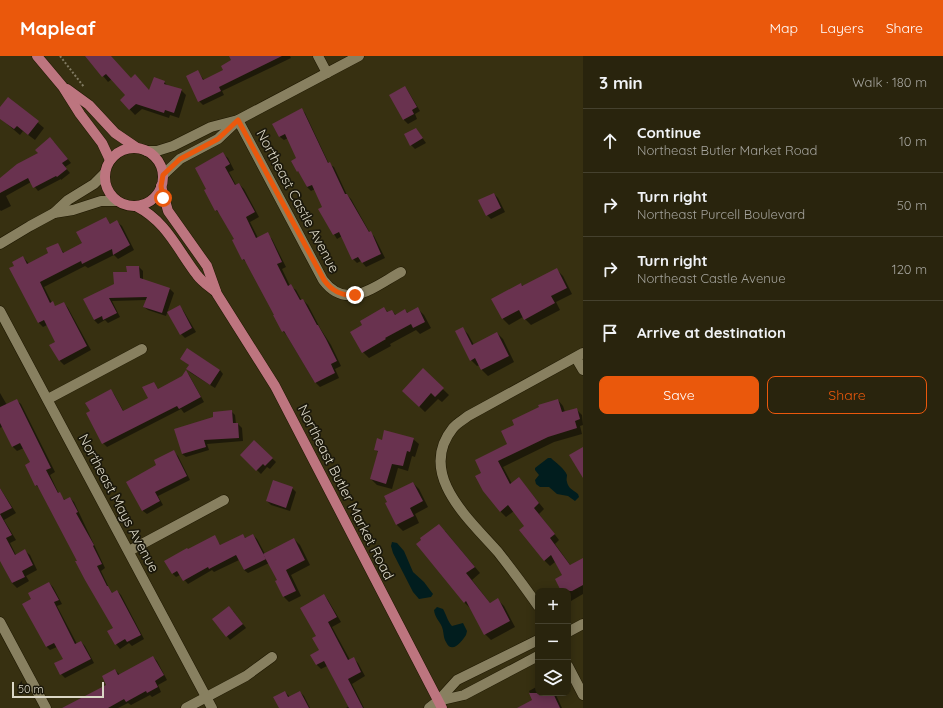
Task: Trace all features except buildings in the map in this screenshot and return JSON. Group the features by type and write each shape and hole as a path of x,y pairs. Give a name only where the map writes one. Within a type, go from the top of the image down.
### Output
{"main road":[{"path":"37,56 63,87 80,114 102,143 110,160"},
{"path":"63,87 89,105 115,132 153,156 159,163 163,175 161,186 153,198 136,206 126,205 117,201 107,189 105,174 110,160 120,151 128,148 141,149"},
{"name":"Northeast Butler Market Road","path":"161,186 168,211 207,266 217,294 275,386 440,704"},
{"name":"Northeast Butler Market Road","path":"136,206 157,220 179,248 198,277 217,294"}],"street":[{"path":"318,56 327,73"},
{"path":"141,149 156,151 173,146 211,127 238,120 359,56"},
{"path":"163,175 180,159 218,139 238,120"},
{"name":"Northeast Castle Avenue","path":"238,120 329,287 346,296 355,295 364,292 401,272"},
{"path":"0,244 54,213 68,200 94,184 105,174"},
{"path":"54,213 73,210 101,201 117,201"},
{"name":"Northeast Mays Avenue","path":"0,311 212,708"},
{"path":"48,400 142,349"},
{"path":"535,601 521,580 459,508 448,490 441,472 440,457 445,442 454,427 468,416 579,355 583,370"},
{"path":"129,551 224,500"},
{"path":"0,622 46,708"},
{"path":"571,630 583,624"},
{"path":"440,704 457,680 535,641"},
{"path":"186,708 246,676 272,657"},
{"path":"429,708 464,695 535,658"},
{"path":"571,672 583,695"}],"path":[{"path":"60,56 87,90"}],"water":[{"path":"548,458 551,458 566,473 568,486 578,494 579,497 575,501 568,496 557,494 549,487 540,487 536,484 535,480 539,475 535,468"},
{"path":"392,542 397,543 404,551 413,572 424,582 433,594 431,597 419,599 413,592 393,553 391,546"},
{"path":"437,607 443,609 452,626 463,623 467,631 466,635 457,646 448,646 442,627 434,610"}],"route":[{"path":"163,198 161,186 163,175 180,159 218,139 238,120 324,280 329,287 338,293 346,296 355,295"}]}
